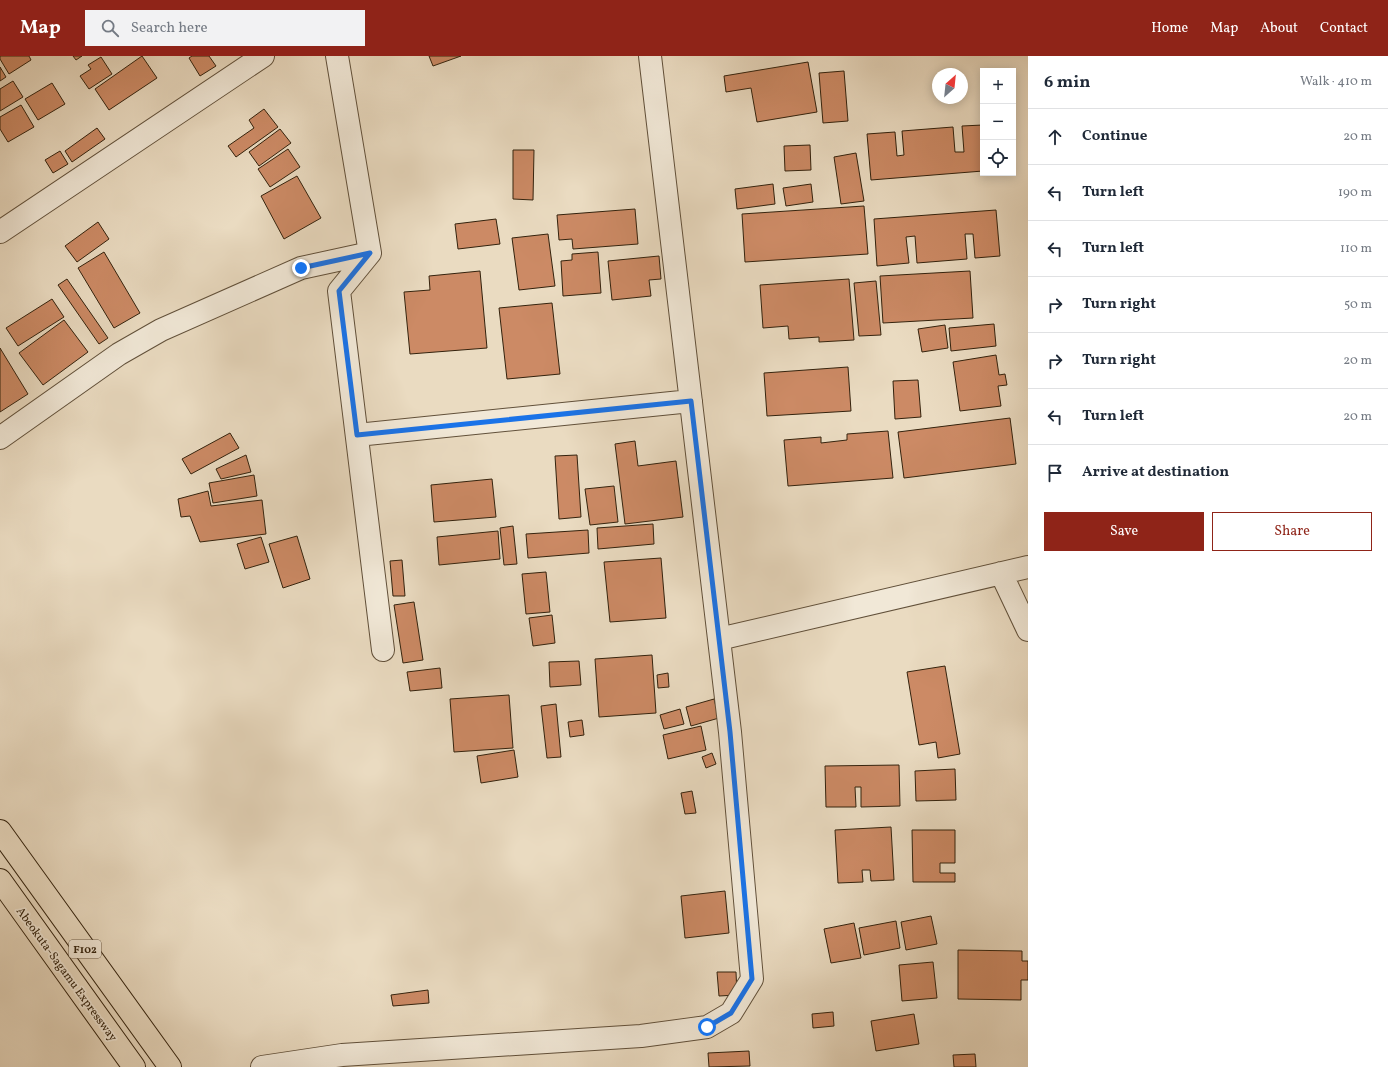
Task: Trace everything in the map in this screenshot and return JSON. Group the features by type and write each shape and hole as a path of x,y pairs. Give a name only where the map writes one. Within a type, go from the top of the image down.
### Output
{"highway":[{"name":"F102","path":"0,831 170,1067"},
{"name":"Abeokuta-Sagamu Expressway","path":"0,880 134,1067"}],"street":[{"path":"0,232 263,56"},
{"path":"337,56 370,253 339,291 383,650"},
{"path":"262,1067 342,1055 641,1036 707,1027 731,1013 752,979 730,732 650,56"},
{"path":"0,438 119,354 161,330 301,268 370,253"},
{"path":"357,435 691,401"},
{"path":"719,639 1001,573 1027,565"},
{"path":"1001,573 1028,630"}],"building":[{"path":"0,56 29,56 31,60 9,74 0,59"},
{"path":"73,56 82,56 76,60"},
{"path":"142,56 157,78 109,110 95,89"},
{"path":"192,56 209,56 216,66 200,76 189,58"},
{"path":"429,56 461,56 433,66"},
{"path":"101,57 112,74 89,89 80,76 91,69 88,65"},
{"path":"808,62 817,112 757,122 751,88 726,92 724,76"},
{"path":"0,67 6,77 0,81"},
{"path":"844,71 848,121 823,123 819,73"},
{"path":"13,81 23,97 0,111 0,89"},
{"path":"52,83 65,104 38,120 25,99"},
{"path":"21,105 34,127 8,142 0,129 0,117"},
{"path":"264,109 278,127 236,157 228,146 254,128 249,120"},
{"path":"980,125 980,171 871,180 867,134 895,132 897,156 904,155 902,131 953,127 955,152 964,152 962,126"},
{"path":"97,128 105,139 72,162 65,151"},
{"path":"280,129 291,143 259,166 249,152"},
{"path":"810,145 811,170 785,171 784,146"},
{"path":"288,149 300,167 270,187 258,169"},
{"path":"513,150 534,150 533,200 513,199"},
{"path":"60,151 68,164 53,173 45,160"},
{"path":"856,153 864,201 841,204 834,157"},
{"path":"297,176 321,218 284,239 261,196"},
{"path":"773,184 775,204 737,209 735,189"},
{"path":"811,184 813,202 786,206 783,188"},
{"path":"864,206 868,254 745,262 742,214"},
{"path":"635,209 638,244 573,249 572,239 559,240 557,215"},
{"path":"996,210 1000,256 975,258 973,234 965,234 967,259 917,263 915,236 906,237 909,263 877,266 874,219"},
{"path":"496,219 500,244 458,249 455,224"},
{"path":"98,222 109,239 77,262 65,246"},
{"path":"548,234 555,286 519,290 512,238"},
{"path":"104,252 140,313 114,328 78,268"},
{"path":"598,252 601,293 563,296 561,261 572,260 572,254"},
{"path":"659,256 661,279 649,280 651,296 612,300 608,261"},
{"path":"480,271 487,348 410,354 404,292 430,290 429,276"},
{"path":"970,271 973,318 883,323 880,276"},
{"path":"67,279 108,338 99,344 58,285"},
{"path":"849,279 854,340 819,342 819,337 789,339 788,326 763,328 760,285"},
{"path":"876,281 881,335 859,336 854,283"},
{"path":"52,299 64,317 18,346 6,328"},
{"path":"552,303 560,374 507,379 499,308"},
{"path":"64,320 88,352 43,385 19,353"},
{"path":"994,324 996,346 951,351 949,328"},
{"path":"945,325 948,348 922,352 918,329"},
{"path":"0,348 28,394 0,412"},
{"path":"996,355 999,375 1005,374 1007,385 998,386 1001,406 960,411 953,362"},
{"path":"848,367 851,411 767,416 764,373"},
{"path":"918,380 921,417 895,419 893,381"},
{"path":"1010,418 1016,464 904,478 898,432"},
{"path":"888,431 893,478 788,486 784,440 821,437 821,443 847,440 847,434"},
{"path":"230,433 239,448 191,474 182,459"},
{"path":"635,441 638,466 676,461 683,517 625,524 615,444"},
{"path":"246,455 251,472 221,479 216,469"},
{"path":"577,455 581,517 559,519 555,456"},
{"path":"254,475 257,496 213,503 209,483"},
{"path":"492,479 496,517 434,522 431,485"},
{"path":"614,486 618,522 590,525 585,489"},
{"path":"208,491 211,506 262,500 266,534 200,542 190,516 181,517 178,499"},
{"path":"653,524 654,544 598,549 597,528"},
{"path":"513,526 517,564 504,565 500,528"},
{"path":"588,530 589,553 528,558 526,534"},
{"path":"498,531 500,559 439,565 437,537"},
{"path":"297,536 310,579 283,588 269,544"},
{"path":"261,537 269,562 245,569 237,544"},
{"path":"661,558 666,618 610,622 604,562"},
{"path":"402,560 405,596 393,596 390,561"},
{"path":"546,572 550,612 526,614 522,574"},
{"path":"414,602 423,660 403,663 394,605"},
{"path":"552,615 555,643 533,646 529,618"},
{"path":"652,655 656,713 599,717 595,659"},
{"path":"579,661 581,685 550,687 549,662"},
{"path":"945,666 960,754 938,758 936,742 919,745 907,672"},
{"path":"440,668 442,688 410,691 407,672"},
{"path":"668,673 669,687 658,688 657,675"},
{"path":"509,695 513,748 454,752 450,699"},
{"path":"714,699 719,718 691,726 686,707"},
{"path":"556,704 561,757 547,758 541,706"},
{"path":"680,709 684,724 664,729 660,715"},
{"path":"582,720 584,735 570,737 568,722"},
{"path":"701,726 706,750 668,759 663,735"},
{"path":"514,750 518,777 481,783 477,756"},
{"path":"712,753 716,764 706,768 702,757"},
{"path":"899,765 900,806 861,807 861,787 855,787 856,807 826,807 825,766"},
{"path":"955,769 956,800 916,801 915,771"},
{"path":"692,791 696,813 685,814 681,793"},
{"path":"891,827 894,880 871,881 870,870 862,870 863,882 838,883 835,830"},
{"path":"912,830 955,830 955,863 940,863 940,873 955,873 955,882 913,882"},
{"path":"725,891 729,933 685,938 681,896"},
{"path":"931,916 937,944 906,950 901,922"},
{"path":"896,921 900,948 864,955 859,928"},
{"path":"854,923 861,958 831,963 824,929"},
{"path":"958,950 1022,951 1022,961 1028,961 1028,980 1021,980 1021,1000 958,999"},
{"path":"933,962 937,998 902,1001 899,965"},
{"path":"717,972 736,972 737,995 719,996"},
{"path":"428,990 429,1003 393,1006 391,995"},
{"path":"833,1012 834,1026 813,1028 812,1014"},
{"path":"914,1014 919,1044 876,1051 871,1021"},
{"path":"749,1051 750,1066 709,1067 708,1053"},
{"path":"975,1054 976,1067 954,1067 953,1055"}],"route":[{"path":"301,268 370,253 339,291 357,435 691,401 730,732 752,979 731,1013 707,1027"}]}
